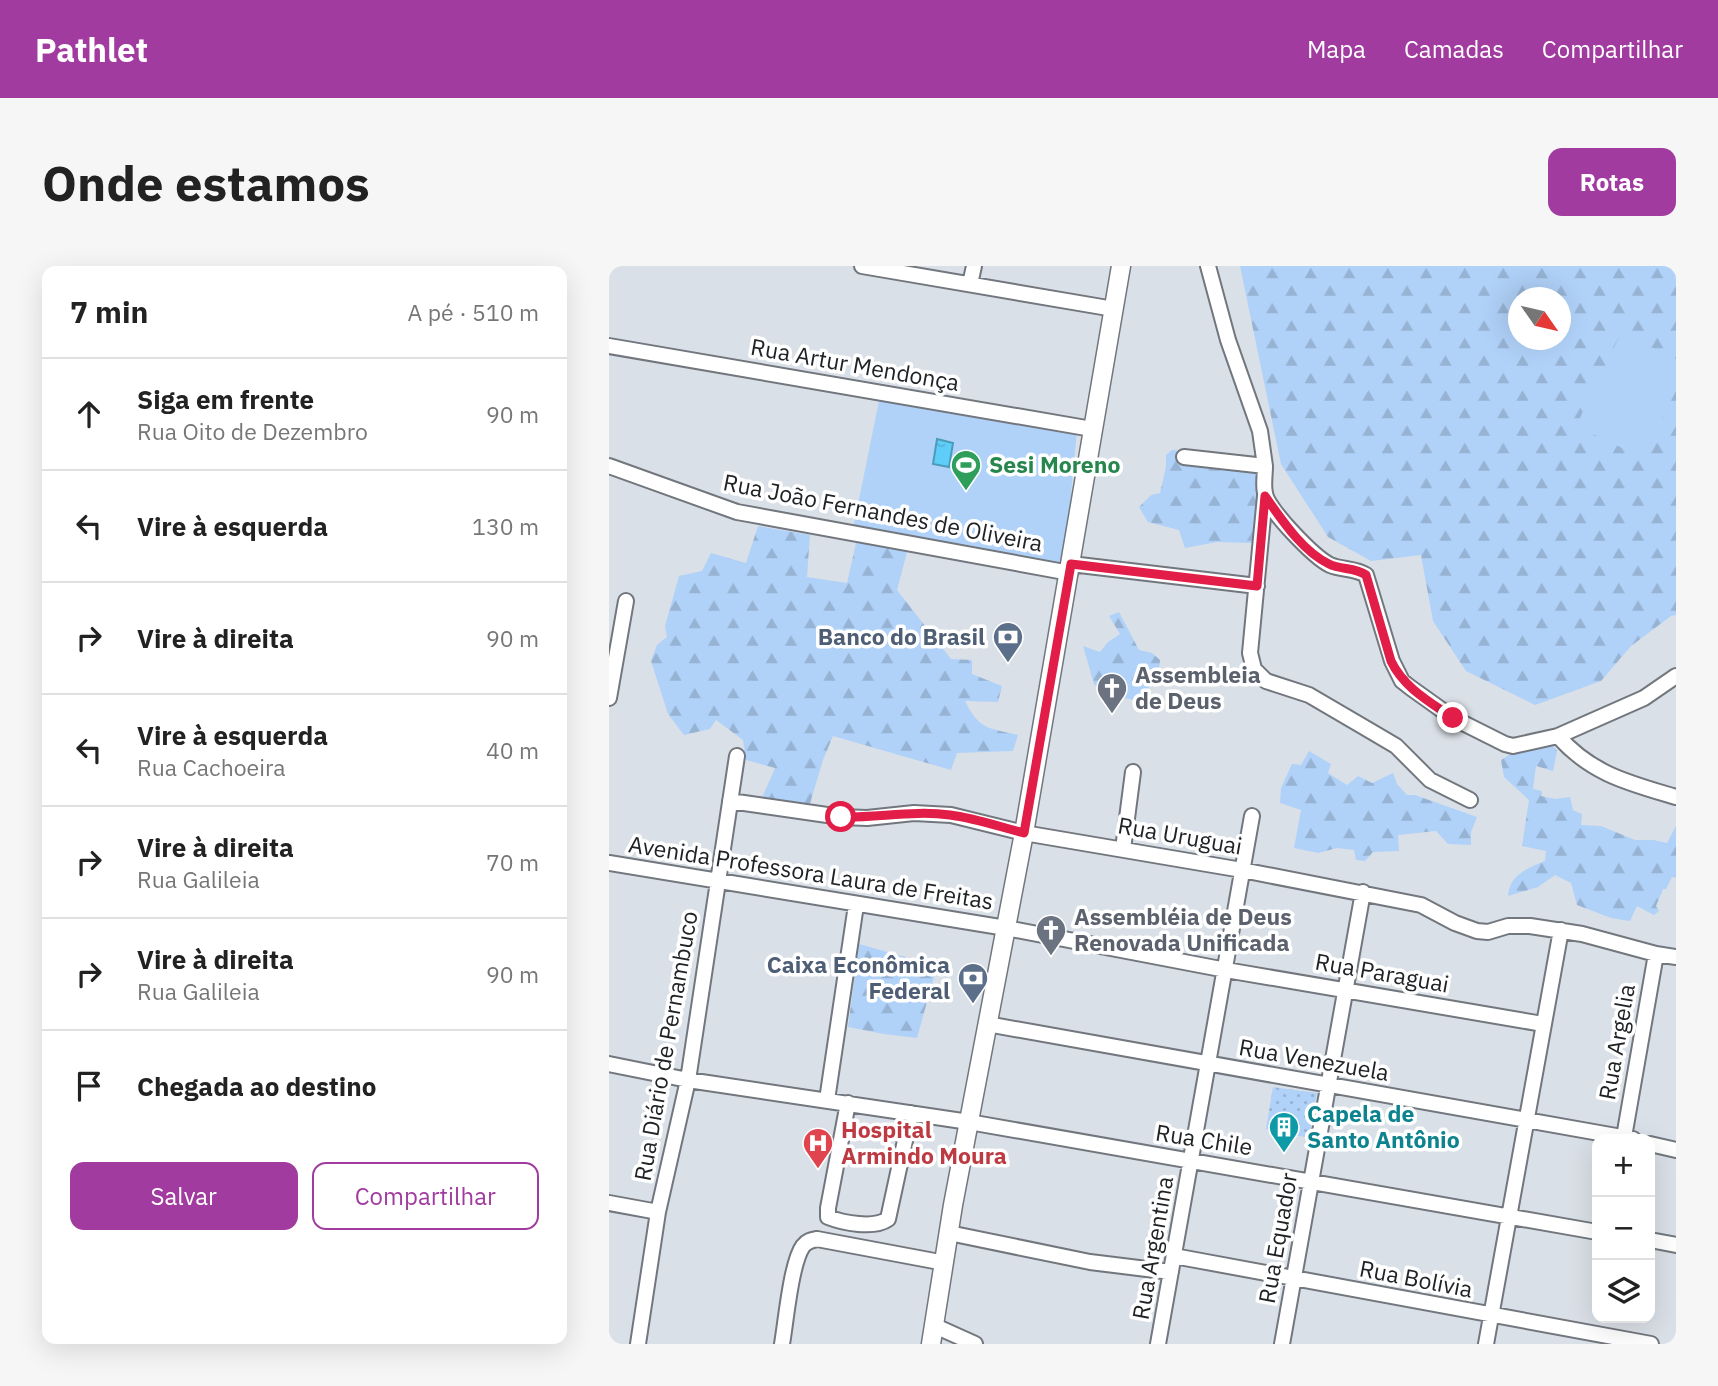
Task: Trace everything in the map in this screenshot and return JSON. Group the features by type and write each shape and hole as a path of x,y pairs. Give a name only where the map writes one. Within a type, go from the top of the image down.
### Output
{"main road":[{"path":"931,1344 1071,568 1121,266"}],"street":[{"path":"862,266 1114,309"},
{"path":"970,284 974,266"},
{"path":"1208,266 1228,340 1260,431 1265,466 1265,496 1250,653 1254,668 1266,681 1309,695 1396,746 1430,780 1470,800"},
{"name":"Rua Artur Mendonça","path":"609,346 1093,429"},
{"path":"1184,457 1265,466"},
{"name":"Rua João Fernandes de Oliveira","path":"609,466 737,512 1071,568 1257,586"},
{"path":"1265,496 1306,548 1318,559 1332,566 1366,575 1391,661 1402,681 1453,718 1505,744 1513,746 1557,736 1644,698 1676,676"},
{"path":"609,698 626,601"},
{"path":"1557,736 1578,758 1595,768 1676,797"},
{"name":"Rua Diário de Pernambuco","path":"638,1344 659,1212 688,1080 737,756"},
{"path":"1122,849 1133,772"},
{"name":"Rua Uruguai","path":"730,801 841,817 867,818 914,813 950,815 1024,833 1242,870 1427,906 1455,923 1478,931 1488,932 1520,925 1561,930"},
{"name":"Rua Argentina","path":"1158,1344 1252,816"},
{"name":"Avenida Professora Laura de Freitas","path":"609,863 1006,928"},
{"name":"Rua Equador","path":"1282,1344 1363,892"},
{"path":"827,1100 856,905"},
{"name":"Rua Paraguai","path":"1006,928 1226,970 1543,1024"},
{"path":"1486,1344 1561,930 1676,957"},
{"name":"Rua Argelia","path":"1629,1134 1656,954"},
{"name":"Rua Venezuela","path":"987,1024 1606,1134"},
{"name":"Rua Chile","path":"609,1064 688,1080 969,1122 1592,1230"},
{"path":"848,1103 828,1208 828,1217 836,1220 877,1225 888,1219 911,1113"},
{"path":"1655,1145 1676,1150"},
{"path":"609,1203 659,1212"},
{"path":"949,1233 1090,1262 1171,1272"},
{"path":"782,1344 795,1270 802,1248 809,1241 817,1238 945,1263"},
{"path":"1655,1241 1676,1245"},
{"name":"Rua Bolívia","path":"1174,1256 1651,1344"},
{"path":"935,1325 975,1344"}],"green space":[{"path":"1240,266 1676,266 1676,615 1631,646 1601,681 1535,705 1466,671 1433,621 1421,555 1371,561 1328,537 1281,464"},
{"path":"1621,333 1676,359 1676,390 1643,458 1576,426"},
{"name":"Sesi Moreno","path":"880,396 1077,431 1064,568 853,529"},
{"path":"1172,450 1257,457 1259,483 1253,543 1217,542 1185,548 1179,530 1148,522 1139,507 1151,495 1160,493 1166,455"},
{"path":"758,526 810,535 807,577 847,583 857,539 907,552 897,590 951,659 972,660 972,674 1002,686 998,702 965,701 980,723 1018,735 1013,751 957,753 951,770 833,736 809,807 762,798 775,768 746,760 743,740 716,720 710,729 684,735 668,714 651,661 657,645 667,637 665,626 679,576 702,571 711,553 746,563"},
{"path":"1119,612 1139,650 1152,653 1160,660 1153,683 1134,700 1104,694 1094,684 1083,646 1100,652 1120,634 1109,616"},
{"path":"1549,740 1557,751 1553,771 1536,766 1533,789 1542,791 1541,796 1555,799 1570,797 1573,810 1582,814 1581,825 1601,826 1635,840 1667,843 1676,826 1676,878 1672,877 1666,889 1663,889 1656,906 1659,911 1654,915 1637,906 1630,921 1611,918 1577,905 1571,883 1555,875 1538,887 1508,896 1516,878 1545,861 1546,851 1522,846 1529,800 1504,777 1501,760 1515,751"},
{"path":"1309,751 1331,764 1328,773 1347,785 1358,776 1372,783 1393,773 1397,784 1407,795 1415,795 1477,817 1471,832 1471,845 1448,844 1436,831 1398,835 1399,851 1373,852 1365,861 1356,860 1354,850 1337,848 1318,853 1294,848 1301,810 1280,803 1281,788 1292,764 1301,765"},
{"path":"859,944 937,966 917,1038 848,1027"},
{"path":"1273,1087 1317,1093 1309,1138 1266,1129"}],"water":[{"path":"937,439 953,443 949,467 933,464"}],"place":[{"name":"Sesi Moreno","path":"966,492"},
{"name":"Banco do Brasil","path":"1008,664"},
{"name":"Assembleia de Deus","path":"1112,715"},
{"name":"Assembléia de Deus Renovada Unificada","path":"1051,957"},
{"name":"Caixa Econômica Federal","path":"973,1005"},
{"name":"Capela de Santo Antônio","path":"1284,1154"},
{"name":"Hospital Armindo Moura","path":"818,1170"}],"route":[{"path":"841,817 867,818 914,813 950,815 1024,833 1071,564 1257,586 1265,496 1306,548 1318,559 1332,566 1366,575 1397,674 1402,681 1453,718"}]}
